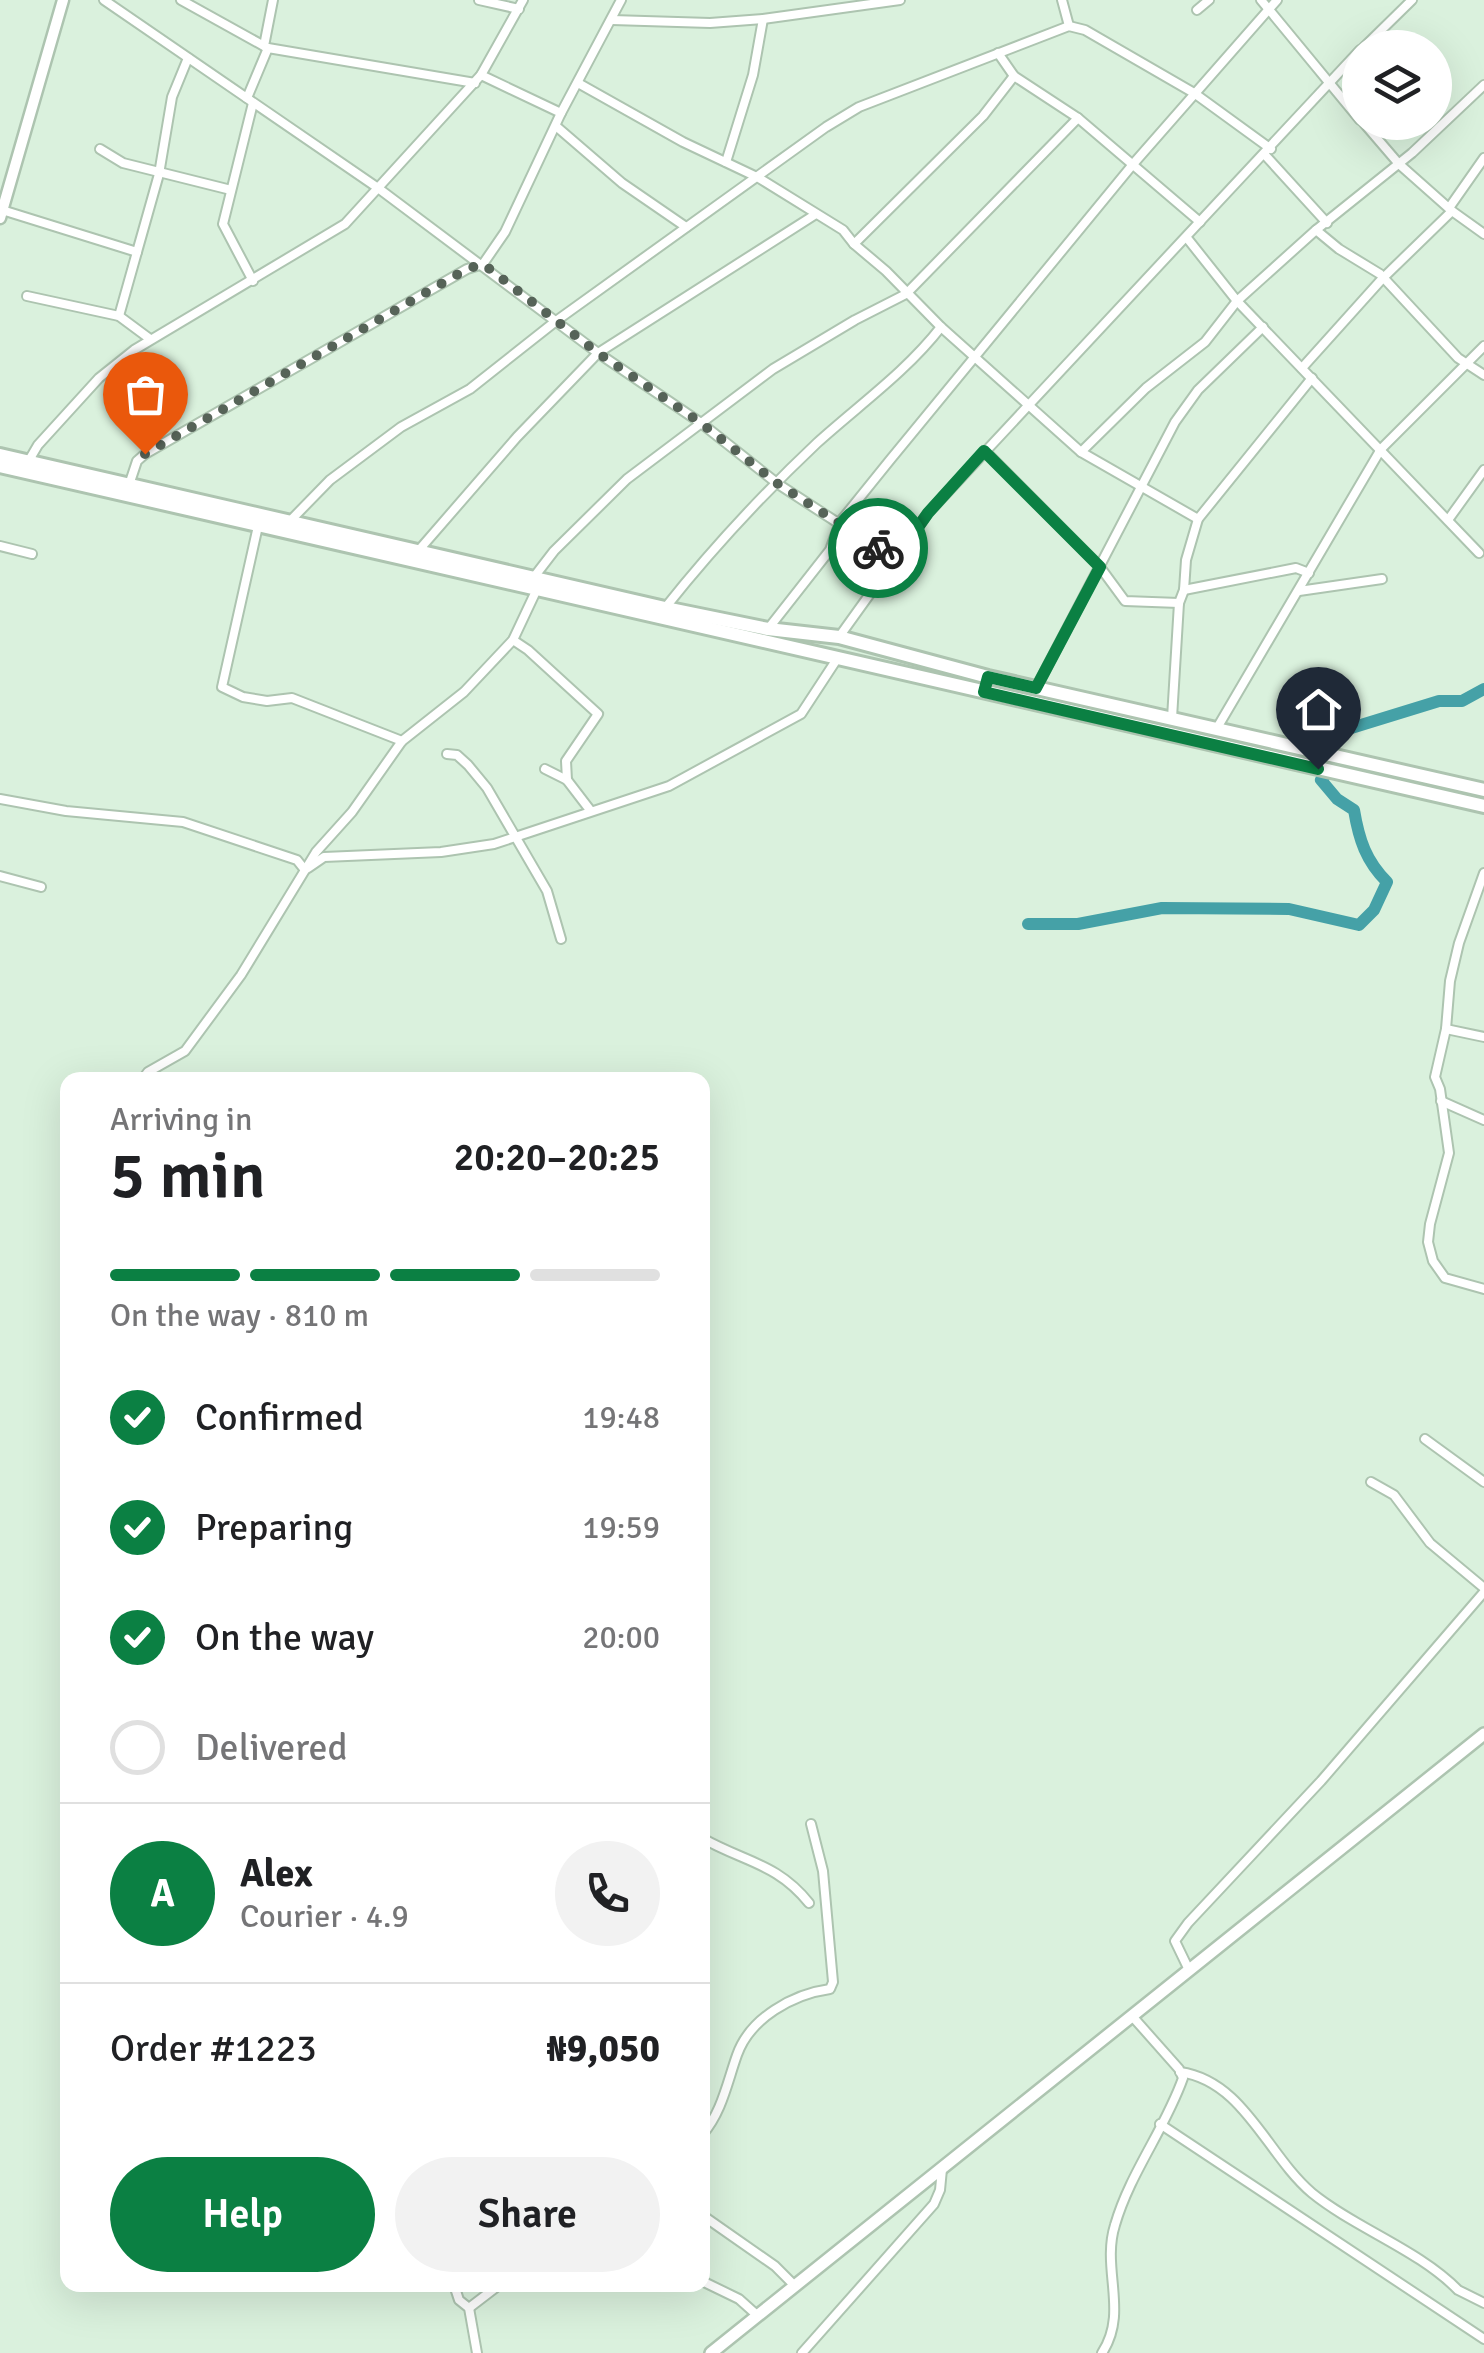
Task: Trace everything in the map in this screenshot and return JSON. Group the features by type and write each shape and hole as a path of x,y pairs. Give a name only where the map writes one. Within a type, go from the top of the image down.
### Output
{"highway":[{"path":"0,456 130,485 258,526 536,583"},
{"path":"0,466 290,521 837,659 1484,806"},
{"path":"564,590 768,630 838,637 988,677 1484,790"},
{"path":"984,692 988,677"}],"main road":[{"path":"711,2353 1484,1734"}],"street":[{"path":"62,0 1,214 137,252"},
{"path":"104,0 378,188 598,353 701,423 778,484 895,560"},
{"path":"181,0 266,47 478,79 561,114"},
{"path":"253,281 223,224 250,100 266,47 273,0"},
{"path":"28,462 38,444 99,378 150,340 345,224 478,79 521,4 479,0"},
{"path":"130,485 137,461 145,454 467,269 483,264 505,232 621,0"},
{"path":"612,20 710,23 900,0"},
{"path":"1062,0 1069,26"},
{"path":"1197,10 1209,0"},
{"path":"1261,0 1342,99"},
{"path":"768,630 830,550 840,522 1134,163 1277,0"},
{"path":"1381,30 1412,0"},
{"path":"726,162 753,74 763,19"},
{"path":"290,521 330,480 401,427 470,389 556,321 826,127 859,107 1069,26 1085,30 1194,93 1268,152 1328,223"},
{"path":"998,53 1014,76 1078,118 1200,222"},
{"path":"119,316 159,174 172,97 188,58"},
{"path":"838,637 928,513 1342,68"},
{"path":"854,244 983,116 1014,76"},
{"path":"578,84 683,142 759,178 843,230 941,327 1082,452 1198,520"},
{"path":"1082,452 1146,388 1204,342 1237,301 1316,230 1399,164 1484,85"},
{"path":"148,1072 186,1052 240,975 305,870 402,741 464,692 513,640 554,551 627,479 773,369 906,294 1078,118"},
{"path":"556,127 622,183 686,227"},
{"path":"1378,140 1450,210 1484,234"},
{"path":"100,149 123,163 230,190"},
{"path":"1302,368 1450,210 1484,158"},
{"path":"0,172 12,176"},
{"path":"418,551 598,353 816,214"},
{"path":"1316,230 1382,279 1465,363 1484,374"},
{"path":"1187,238 1237,301 1479,553"},
{"path":"27,296 119,316 150,340"},
{"path":"1036,688 1175,422 1198,390 1263,326"},
{"path":"665,608 722,541 818,443 924,349 941,327"},
{"path":"1217,728 1382,449 1484,346"},
{"path":"1172,718 1179,603 1198,520 1312,378"},
{"path":"984,451 1100,567 1125,602 1179,603"},
{"path":"1448,520 1484,470"},
{"path":"258,526 222,687 243,698 292,698 402,741"},
{"path":"0,546 32,554"},
{"path":"1184,590 1296,568 1309,572"},
{"path":"1300,591 1382,579"},
{"path":"513,640 598,714 566,760 567,780"},
{"path":"320,855 441,852 494,844 669,786 801,714 837,659"},
{"path":"448,754 468,765 487,788 547,891 562,939"},
{"path":"545,769 567,780 590,810"},
{"path":"0,799 183,822 297,860 305,870"},
{"path":"1484,873 1459,943 1435,1076 1449,1153 1428,1242 1433,1261 1445,1278 1484,1289"},
{"path":"0,876 41,887"},
{"path":"1446,1029 1484,1036"},
{"path":"1441,1101 1484,1120"},
{"path":"1425,1439 1484,1482"},
{"path":"1189,1970 1176,1946 1176,1938 1322,1781 1484,1590 1430,1543 1394,1495 1372,1482"},
{"path":"710,2122 752,2026 781,2006 830,1990 834,1982 823,1871 811,1824"},
{"path":"710,1841 769,1867 791,1881 809,1903"},
{"path":"1102,2353 1112,2337 1116,2300 1113,2228 1183,2078 1131,2015"},
{"path":"1180,2072 1201,2074 1239,2106 1309,2190 1458,2290 1484,2303"},
{"path":"1160,2124 1484,2339"},
{"path":"802,2353 934,2204 942,2169"},
{"path":"710,2221 775,2266 795,2286"},
{"path":"710,2285 739,2299 758,2316"},
{"path":"456,2292 469,2308 477,2353"},
{"path":"469,2308 490,2292"}],"waterway":[{"path":"1028,924 1078,924 1162,908 1289,909 1359,925 1374,910 1387,882 1365,849 1354,810 1337,799 1321,780 1328,772 1314,755 1322,737 1439,701 1462,701 1484,689"}],"way so far":[{"path":"145,454 467,269 483,264 778,484 878,548"}],"route":[{"path":"878,548 895,560 928,513 984,451 1100,567 1036,688 988,677 984,692 1318,769"}]}
